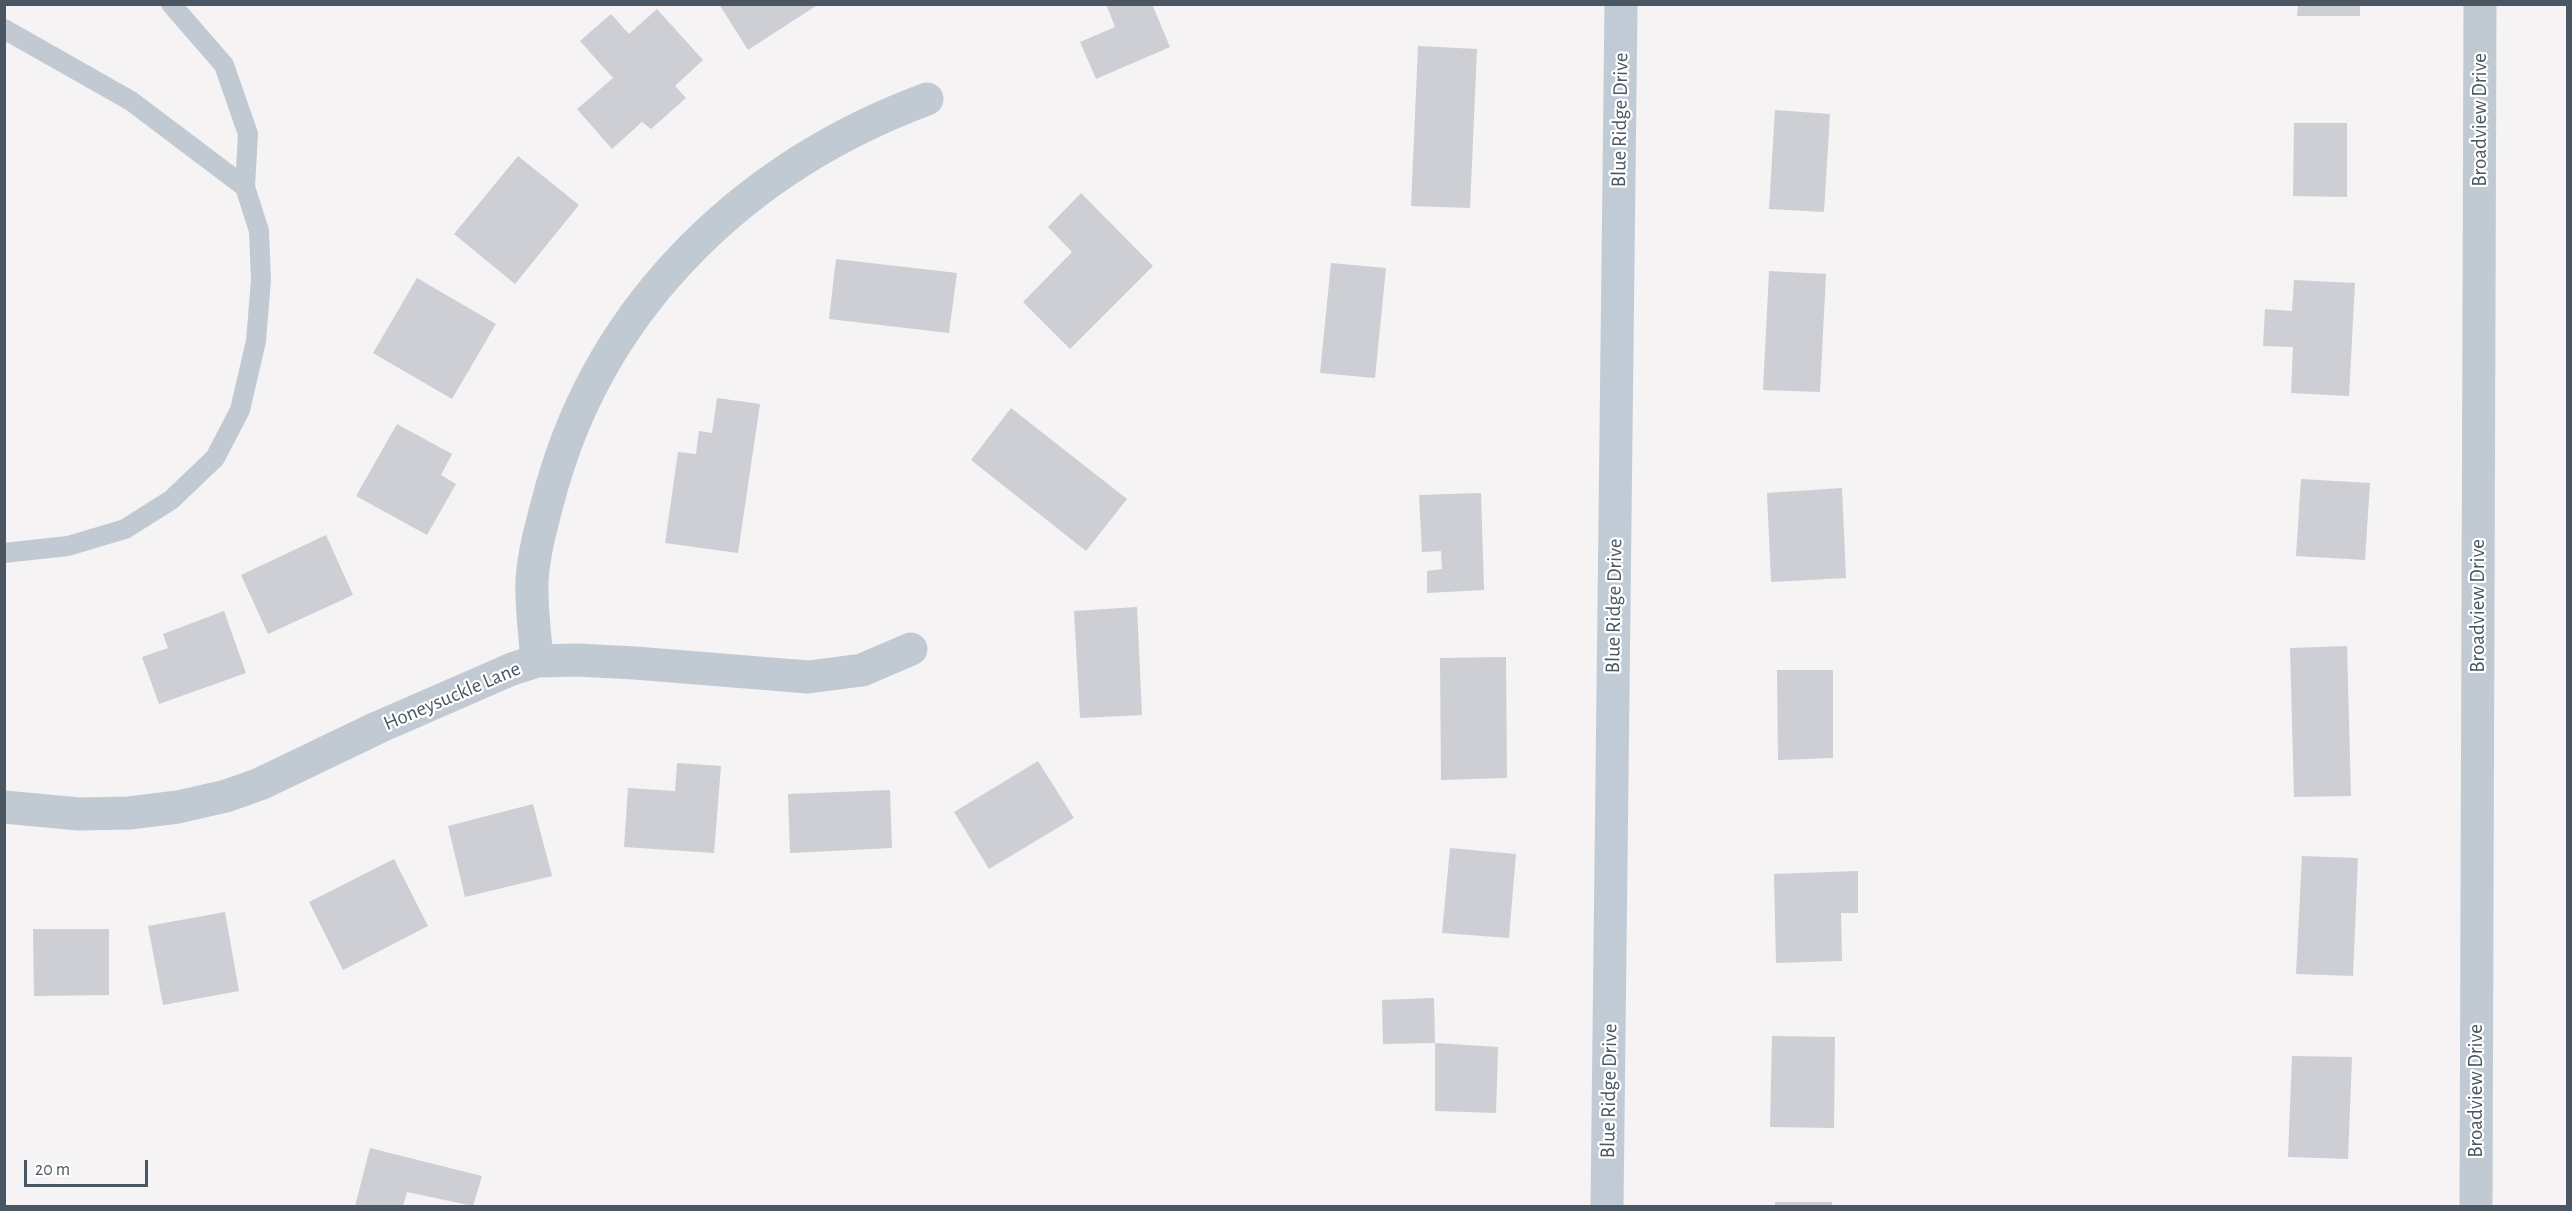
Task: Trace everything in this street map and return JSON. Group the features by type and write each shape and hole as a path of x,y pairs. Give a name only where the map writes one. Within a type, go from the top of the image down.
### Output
{"street":[{"name":"Blue Ridge Drive","path":"1607,1206 1621,4"},
{"name":"Broadview Drive","path":"2476,1206 2480,4"},
{"path":"537,662 532,579 545,513 574,424 599,371 624,331 689,249 755,192 797,163 852,131 927,99"},
{"name":"Honeysuckle Lane","path":"4,807 79,814 129,813 178,807 226,796 260,784 379,727 512,669 537,662 577,660 635,663 808,677 862,670 910,648"}],"lane":[{"path":"4,553 68,546 125,529 171,500 215,458 240,410 256,341 261,280 259,231 245,187 248,134 224,65 171,4"},
{"path":"4,29 131,101 245,187"}],"building":[{"path":"719,4 819,4 748,50"},
{"path":"1106,4 1152,4 1170,47 1096,79 1080,42 1115,27"},
{"path":"2298,4 2360,4 2360,16 2297,16"},
{"path":"657,9 703,60 675,86 686,98 651,129 642,122 612,149 577,109 613,78 580,41 611,14 629,34"},
{"path":"1418,46 1477,49 1470,208 1411,206"},
{"path":"1775,110 1830,114 1824,212 1769,209"},
{"path":"2294,123 2347,123 2347,197 2293,196"},
{"path":"518,156 579,205 515,284 454,234"},
{"path":"1081,193 1153,266 1070,349 1023,302 1072,252 1048,227"},
{"path":"836,259 957,273 949,333 829,319"},
{"path":"1331,263 1386,268 1375,378 1320,373"},
{"path":"1769,271 1826,274 1820,392 1763,390"},
{"path":"417,278 496,324 452,399 373,353"},
{"path":"2294,280 2355,283 2349,396 2291,393 2293,347 2263,346 2265,309 2292,311"},
{"path":"717,398 760,404 738,553 665,543 678,452 696,454 699,431 712,433"},
{"path":"1011,408 1127,499 1086,551 971,460"},
{"path":"397,424 452,454 441,475 456,484 427,535 356,496"},
{"path":"2301,479 2370,483 2365,560 2296,556"},
{"path":"1842,488 1846,578 1771,582 1767,493"},
{"path":"1481,493 1484,590 1427,593 1427,571 1442,569 1441,551 1422,552 1419,495"},
{"path":"326,535 353,595 268,634 241,575"},
{"path":"1137,607 1142,715 1080,718 1074,611"},
{"path":"224,611 246,673 159,704 142,657 168,648 163,634"},
{"path":"2347,646 2351,796 2294,797 2290,648"},
{"path":"1506,657 1507,778 1441,780 1440,658"},
{"path":"1777,670 1833,670 1833,758 1778,760"},
{"path":"1038,761 1074,818 989,869 954,812"},
{"path":"677,763 721,766 714,853 624,847 628,788 675,791"},
{"path":"890,790 892,848 790,853 788,794"},
{"path":"533,804 552,876 465,897 448,826"},
{"path":"1450,848 1516,854 1509,938 1442,933"},
{"path":"2302,856 2358,858 2353,976 2296,974"},
{"path":"394,859 428,926 343,970 309,902"},
{"path":"1858,871 1858,913 1841,913 1842,961 1776,963 1774,874"},
{"path":"225,912 239,991 163,1005 148,926"},
{"path":"33,929 109,929 109,995 34,996"},
{"path":"1434,998 1435,1043 1383,1044 1382,1000"},
{"path":"1772,1036 1835,1037 1834,1128 1770,1127"},
{"path":"1435,1043 1498,1047 1496,1113 1435,1111"},
{"path":"2292,1056 2352,1057 2348,1159 2288,1157"},
{"path":"370,1148 482,1176 473,1206 407,1192 403,1206 355,1206"},
{"path":"1775,1202 1832,1202 1832,1206 1775,1206"}]}
